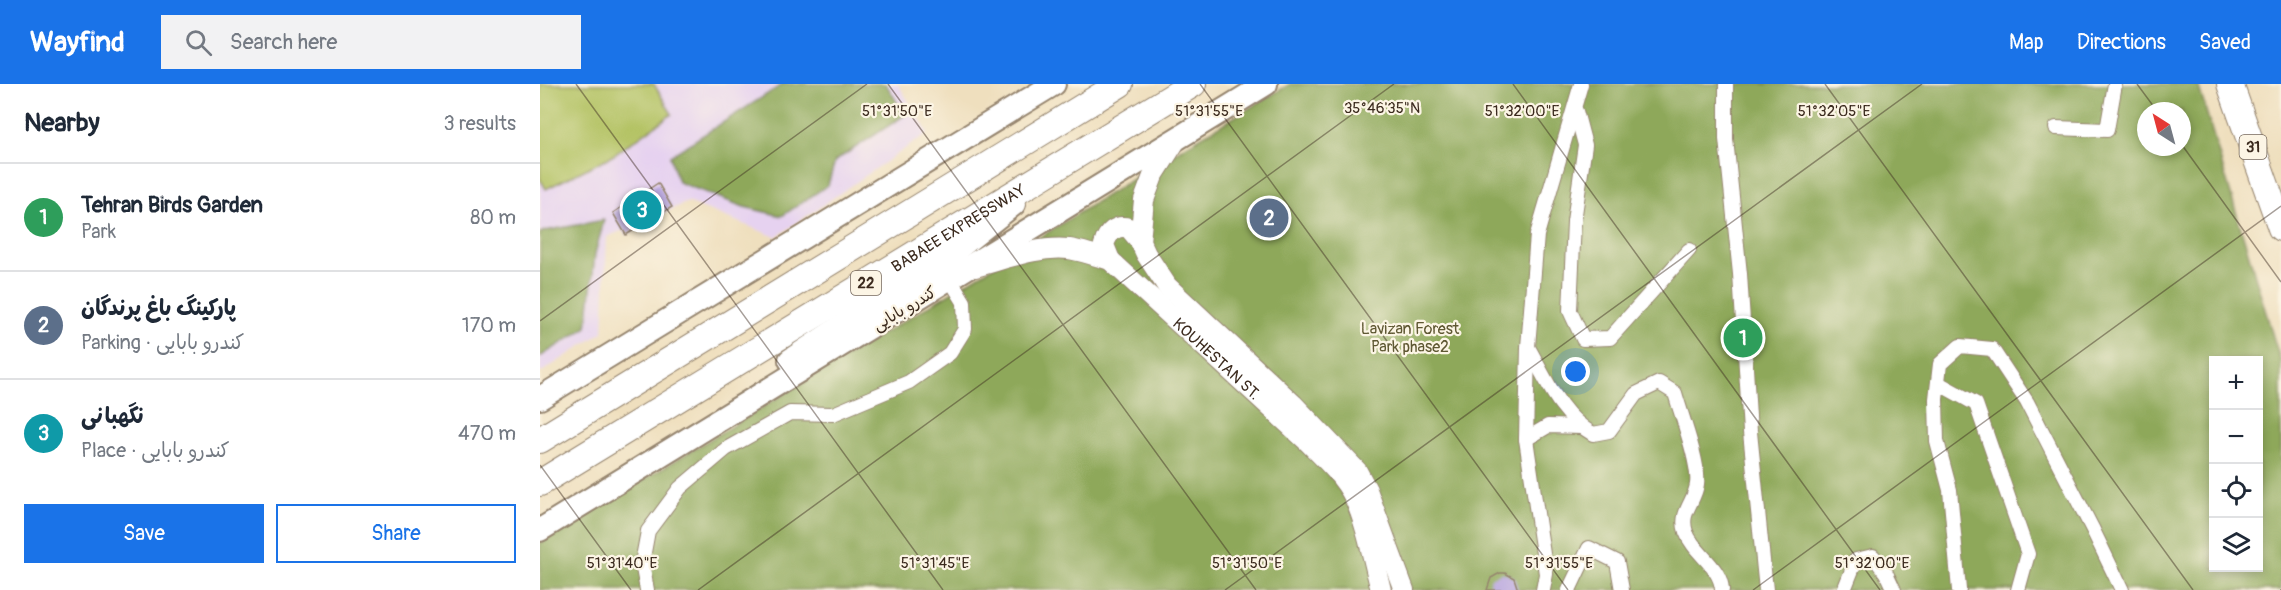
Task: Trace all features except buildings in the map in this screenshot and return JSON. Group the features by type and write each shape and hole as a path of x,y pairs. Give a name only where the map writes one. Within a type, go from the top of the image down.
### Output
{"highway":[{"name":"22","path":"540,440 1120,84"},
{"name":"BABAEE EXPRESSWAY","path":"540,483 1193,84"},
{"name":"31","path":"2230,84 2278,219"},
{"path":"2243,84 2278,219"}],"main road":[{"path":"540,398 1054,84"},
{"name":"کندرو بابایی","path":"540,530 1266,84"},
{"path":"1140,241 1141,214 1148,187 1158,166 1177,139"},
{"path":"584,502 667,441 952,253 1082,152"},
{"path":"1110,260 1104,246 1114,229 1124,226 1129,228 1140,241"},
{"name":"KOUHESTAN ST.","path":"1140,241 1151,263 1167,285 1293,404 1357,471 1367,490 1404,590"},
{"name":"KOUHESTAN ST.","path":"958,275 1037,250 1072,249 1110,260 1307,441 1337,472 1353,497 1360,515 1381,590"}],"street":[{"path":"1542,590 1546,574 1526,439 1528,347 1537,235 1576,109 1581,84"},
{"path":"1726,84 1726,139 1740,274 1750,432 1766,590"},
{"path":"2056,128 2106,130 2115,84"},
{"path":"1576,109 1585,145 1574,221 1570,311 1583,339 1610,338 1689,250"},
{"path":"647,590 642,563 648,531 680,488 726,449 790,413 834,414 909,382 950,353 965,328 964,302 958,275"},
{"path":"1959,590 1950,490 1937,441 1940,364 1960,346 1992,350 2027,402 2094,530 2122,590"},
{"path":"1528,347 1564,412 1593,434 1609,431 1636,394 1659,383 1675,393 1694,459 1697,484 1683,517 1686,533 1722,580 1722,590"},
{"path":"1938,383 1976,404 2028,554 2018,590"},
{"path":"1526,439 1548,426 1581,427"},
{"path":"1569,590 1590,548 1617,562 1622,590"},
{"path":"1844,590 1856,560 1873,556 1894,590"}],"shaded area":[{"path":"540,84 898,84 928,133 776,237 688,202 607,237 603,332 540,373"}],"green space":[{"path":"540,84 654,84 672,114 612,156 546,189 540,179"},
{"path":"783,84 886,84 905,115 835,161 828,185 782,216 744,207 678,182 670,156"},
{"name":"Lavizan Forest Park phase2","path":"1290,84 2198,84 2281,363 2281,590 540,590 540,543 986,271 1182,148"},
{"path":"604,220 595,254 587,327 540,357 540,233"}],"place":[{"name":"نگهبانی","path":"642,210"},
{"name":"پارکینگ باغ پرندگان","path":"1269,218"},
{"name":"Tehran Birds Garden","path":"1743,338"}]}
